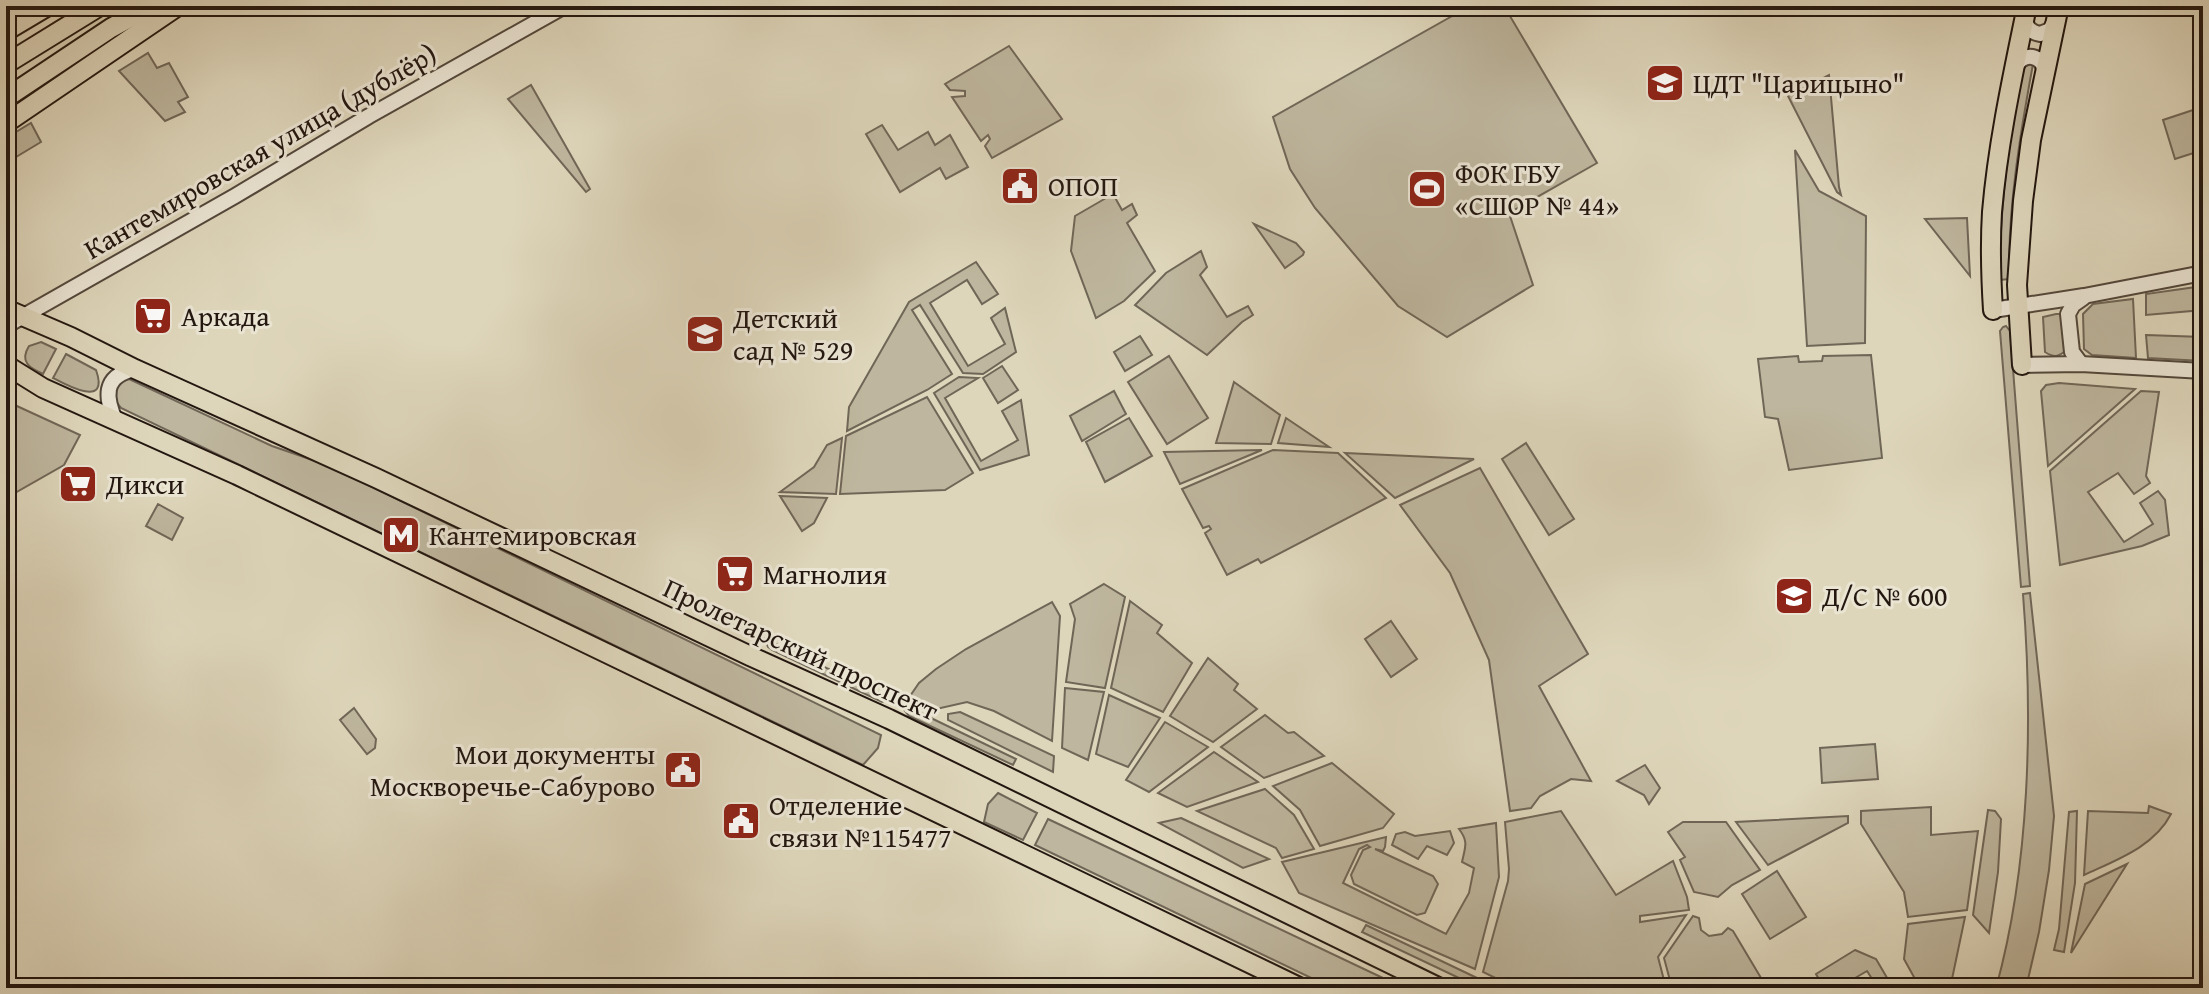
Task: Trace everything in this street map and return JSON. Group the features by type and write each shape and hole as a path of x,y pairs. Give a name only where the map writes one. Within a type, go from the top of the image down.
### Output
{"main road":[{"path":"6,31 48,6"},
{"path":"6,64 100,6"},
{"path":"6,98 111,28 151,6"},
{"path":"6,123 178,6"},
{"path":"1993,310 1992,213 2001,136 2026,11"},
{"path":"2022,365 2017,285 2023,201 2031,140 2057,13"},
{"name":"Пролетарский проспект","path":"11,317 71,337 376,478 880,715 1440,988"},
{"path":"6,365 43,388 237,475 1301,988"}],"street":[{"name":"Кантемировская улица (дублёр)","path":"11,317 235,196 369,116 565,6"},
{"path":"2026,11 2027,26 2035,33 2046,33 2054,26 2057,13"},
{"path":"2015,69 2025,57 2035,57 2043,63 2045,74"},
{"path":"1993,310 2203,273"},
{"path":"2081,364 2072,352 2068,314 2084,296"},
{"path":"2022,365 2081,364 2203,371"},
{"path":"116,422 107,400 110,385 120,374 135,369"}],"shaded area":[{"name":"ФОК ГБУ «СШОР № 44»","path":"1470,6 1504,6 1597,163 1509,213 1533,285 1447,337 1398,306 1315,208 1290,169 1273,117"},
{"path":"1009,46 1062,119 992,158 985,146 990,139 988,135 981,141 952,97 965,96 965,91 950,90 945,84"},
{"path":"148,53 157,68 169,63 188,97 178,102 185,112 165,121 119,71"},
{"path":"2024,62 2033,64 2019,144 2009,279 2000,280 2006,171"},
{"path":"1829,75 1839,187 1841,195 1788,96"},
{"path":"531,85 590,189 586,192 508,99"},
{"path":"2199,108 2203,120 2203,150 2175,159 2163,120"},
{"path":"31,123 41,142 6,163 6,138"},
{"path":"882,125 898,150 928,132 935,145 950,135 968,167 946,179 940,168 900,192 866,134"},
{"path":"1795,150 1819,191 1866,216 1865,343 1807,346"},
{"path":"1113,194 1122,210 1132,204 1137,215 1127,223 1155,271 1124,301 1096,318 1071,251 1075,216"},
{"path":"1967,218 1970,276 1925,219"},
{"path":"1254,224 1296,243 1303,255 1285,268"},
{"path":"1201,251 1207,267 1200,275 1227,317 1248,306 1253,315 1207,355 1135,305 1166,273"},
{"path":"976,262 998,294 982,304 967,280 930,303 968,366 1005,344 991,318 1005,308 1016,352 983,374 963,373 920,305 912,310 952,374 847,431 849,407 909,302"},
{"path":"2203,286 2203,310 2146,315 2146,294"},
{"path":"2133,299 2136,358 2092,355 2084,349 2083,314 2093,304"},
{"path":"2062,314 2066,350 2054,356 2045,352 2043,317"},
{"path":"2006,326 2010,331 2030,586 2021,587 2000,331"},
{"path":"2146,335 2203,337 2203,361 2148,358"},
{"path":"1140,336 1152,355 1125,371 1114,352"},
{"path":"41,342 56,349 43,374 30,367 25,356 29,346"},
{"path":"66,354 96,370 97,389 85,391 53,378"},
{"path":"1871,355 1882,458 1789,470 1778,419 1765,417 1758,359 1798,356 1799,362 1822,361 1823,356"},
{"path":"1169,356 1208,418 1167,444 1128,382"},
{"path":"1002,366 1018,390 998,403 983,378"},
{"path":"959,377 978,378 945,398 981,461 1018,440 1002,411 1021,400 1029,455 980,470 934,393"},
{"path":"127,378 272,446 327,465 881,735 878,748 863,765 121,408 115,399 115,391"},
{"path":"1234,382 1280,415 1271,444 1216,443"},
{"path":"2059,383 2135,389 2048,466 2041,391 2046,385"},
{"path":"1114,391 1126,414 1082,441 1070,416"},
{"path":"2141,391 2159,392 2146,476 2150,483 2134,494 2118,473 2088,492 2124,542 2153,524 2140,503 2158,491 2165,500 2169,535 2142,546 2060,565 2050,471"},
{"path":"927,397 973,473 945,490 840,494 846,436"},
{"path":"6,401 80,435 64,465 6,498"},
{"path":"1129,418 1152,456 1105,482 1086,442"},
{"path":"1286,418 1329,447 1278,443"},
{"path":"842,438 836,494 780,492 814,467 827,445"},
{"path":"1526,443 1574,519 1549,535 1502,459"},
{"path":"1262,450 1180,484 1164,452"},
{"path":"1273,450 1338,453 1386,498 1261,563 1258,559 1227,575 1205,533 1211,529 1209,526 1203,528 1182,489"},
{"path":"1345,453 1474,459 1395,498"},
{"path":"1480,468 1588,654 1539,686 1591,781 1571,779 1540,796 1531,808 1510,811 1489,660 1450,573 1400,505"},
{"path":"780,496 827,498 814,523 802,531"},
{"path":"158,504 183,518 172,540 146,526"},
{"path":"1104,584 1125,597 1105,688 1066,682 1075,619 1070,604"},
{"path":"2030,593 2054,816 2039,932 2026,988 1996,988 2016,892 2022,843 2028,742 2023,594"},
{"path":"1130,601 1162,625 1157,633 1192,663 1163,712 1111,688"},
{"path":"1052,602 1060,616 1052,741 994,711 967,702 932,710 908,699 919,683 936,669"},
{"path":"1391,621 1417,659 1391,677 1365,639"},
{"path":"765,639 888,697 887,700 882,702 772,650"},
{"path":"1208,658 1238,684 1234,690 1257,709 1213,742 1170,716"},
{"path":"1065,688 1104,692 1088,760 1062,748"},
{"path":"1109,695 1160,718 1128,767 1096,754"},
{"path":"904,705 1016,759 1013,765 909,716 902,707"},
{"path":"354,708 376,739 375,748 367,754 340,720"},
{"path":"960,712 1054,756 1053,772 948,720 948,714"},
{"path":"1265,715 1288,733 1294,732 1324,756 1264,778 1221,747"},
{"path":"1165,722 1208,747 1149,792 1126,780"},
{"path":"1875,744 1878,779 1822,783 1820,748"},
{"path":"1214,752 1258,782 1187,807 1158,793"},
{"path":"1332,763 1394,814 1383,828 1320,846 1300,810 1273,786"},
{"path":"1645,765 1660,788 1649,804 1644,795 1617,781"},
{"path":"1265,789 1294,815 1314,849 1282,858 1276,848 1197,811"},
{"path":"998,793 1037,813 1023,840 984,822 988,804"},
{"path":"2149,806 2171,814 2155,835 2121,858 2084,875 2088,811 2148,813"},
{"path":"1931,807 1931,835 1978,831 1967,910 1908,917 1904,892 1861,824 1861,811"},
{"path":"1988,810 1995,811 2001,819 1998,872 1989,933 1973,915"},
{"path":"1561,811 1616,895 1673,861 1689,910 1640,916 1640,922 1686,915 1658,957 1666,988 1516,988 1483,972 1508,881 1505,822"},
{"path":"2077,811 2075,883 2064,952 2054,950 2059,929 2069,812"},
{"path":"1848,816 1848,823 1768,865 1736,822"},
{"path":"1181,818 1269,859 1243,868 1159,823"},
{"path":"1048,819 1404,988 1332,988 1035,845"},
{"path":"1683,822 1726,822 1760,870 1732,885 1718,897 1694,892 1680,860 1685,857 1668,832"},
{"path":"1496,823 1499,877 1475,969 1299,893 1282,862 1386,837 1383,851 1375,849 1433,876 1438,884 1425,913 1417,915 1354,884 1351,875 1363,850 1370,847 1367,845 1359,849 1343,883 1446,934 1469,893 1474,868 1462,862 1465,841 1459,829"},
{"path":"1450,831 1454,843 1447,855 1427,846 1418,859 1392,845 1396,834 1405,832 1415,836"},
{"path":"2127,864 2071,953 2085,884"},
{"path":"1777,871 1806,917 1770,939 1742,894"},
{"path":"1693,916 1699,918 1701,930 1709,936 1722,934 1728,928 1733,931 1767,988 1672,988 1664,958"},
{"path":"1965,917 1952,979 1937,988 1920,988 1904,959 1908,924"},
{"path":"1366,925 1498,988 1480,988 1362,932"},
{"path":"1855,950 1876,959 1893,988 1878,988 1867,971 1838,988 1824,988 1816,974"}],"place":[{"name":"ЦДТ \"Царицыно\"","path":"1665,83"},
{"name":"ОПОП","path":"1020,186"},
{"name":"ФОК ГБУ «СШОР № 44»","path":"1427,189"},
{"name":"Аркада","path":"153,316"},
{"name":"Детский сад № 529","path":"705,334"},
{"name":"Дикси","path":"78,484"},
{"name":"Кантемировская","path":"401,535"},
{"name":"Магнолия","path":"735,574"},
{"name":"Д/C № 600","path":"1794,596"},
{"name":"Мои документы Москворечье-Сабурово","path":"683,770"},
{"name":"Отделение связи №115477","path":"741,821"}]}
